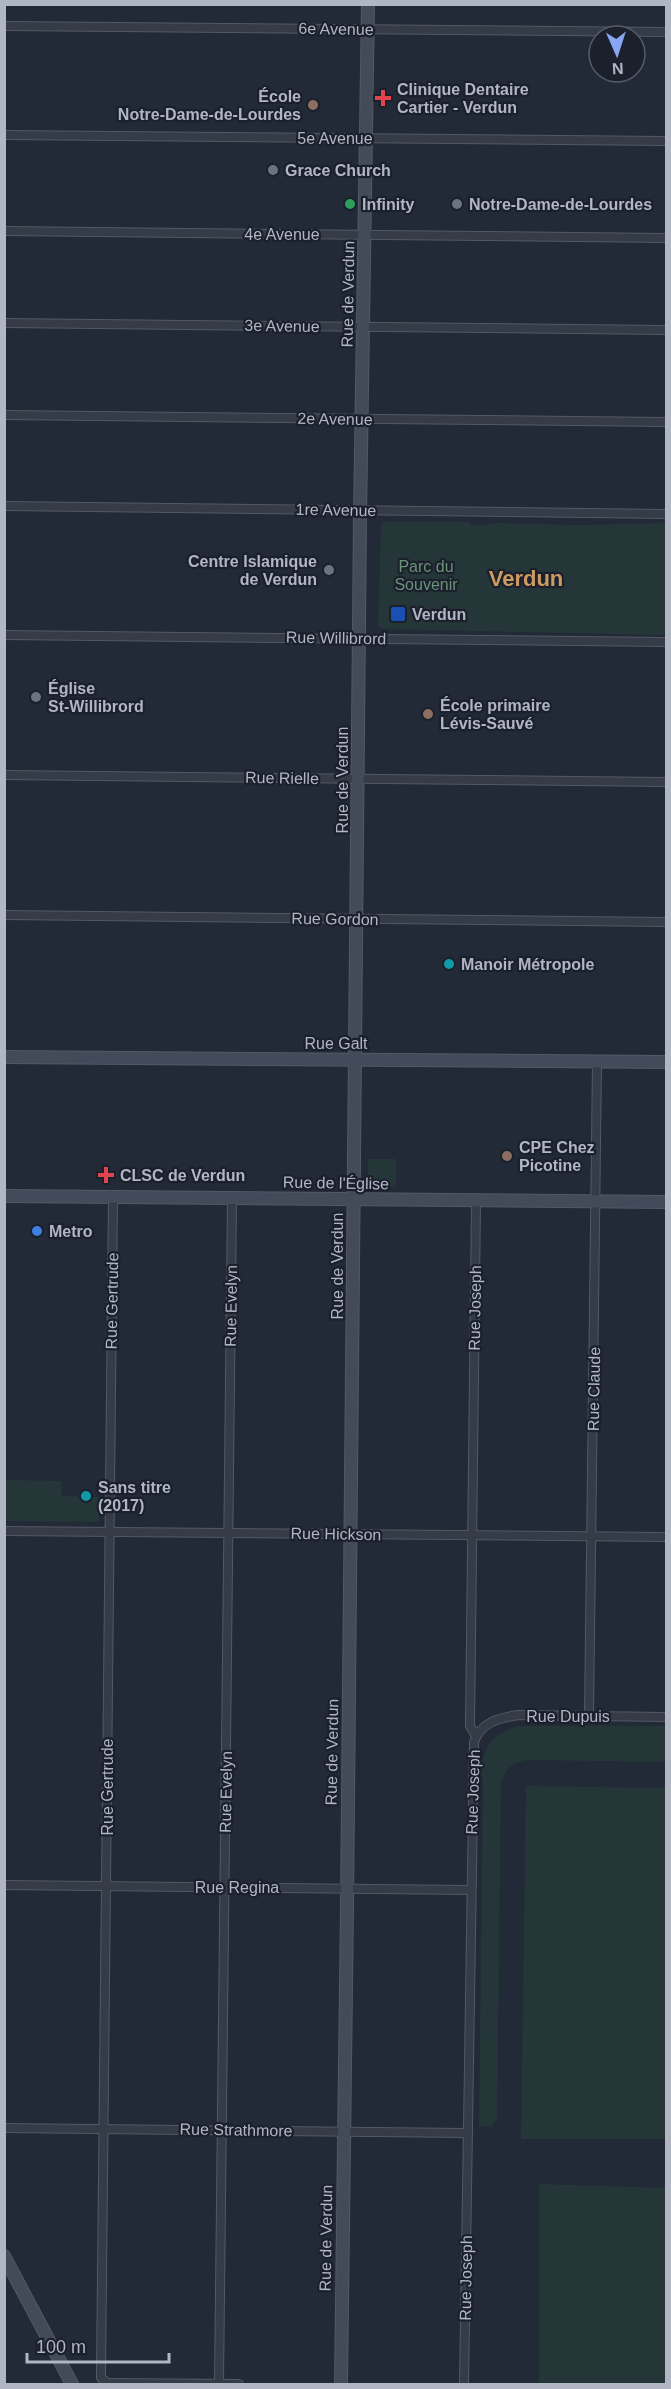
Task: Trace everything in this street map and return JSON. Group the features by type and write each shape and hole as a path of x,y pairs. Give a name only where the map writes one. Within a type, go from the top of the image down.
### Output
{"street":[{"name":"Rue de Verdun","path":"340,2385 351,1534 360,510 368,4"},
{"name":"6e Avenue","path":"4,26 666,32"},
{"name":"5e Avenue","path":"4,135 666,141"},
{"name":"4e Avenue","path":"4,231 666,238"},
{"name":"3e Avenue","path":"4,323 666,330"},
{"name":"2e Avenue","path":"4,415 666,422"},
{"name":"1re Avenue","path":"4,506 666,514"},
{"name":"Rue Willibrord","path":"4,635 666,642"},
{"name":"Rue Rielle","path":"4,775 666,783"},
{"name":"Rue Gordon","path":"4,915 666,922"},
{"name":"Rue Galt","path":"4,1057 666,1062"},
{"name":"Rue Claude","path":"589,1716 597,1062"},
{"name":"Rue de l'Église","path":"4,1196 666,1202"},
{"name":"Rue Gertrude","path":"103,2382 113,1197"},
{"name":"Rue Evelyn","path":"219,2384 232,1199"},
{"name":"Rue Joseph","path":"464,2385 470,1890 473,1748 476,1736 470,1726 476,1201"},
{"name":"Rue Hickson","path":"4,1531 666,1537"},
{"name":"Rue Dupuis","path":"476,1736 484,1726 505,1717 518,1715 666,1717"},
{"name":"Rue Regina","path":"4,1885 470,1890"},
{"name":"Rue Strathmore","path":"4,2128 467,2133"},
{"path":"4,2256 72,2385"},
{"path":"103,2382 239,2385"}],"green space":[{"name":"Parc du Souvenir","path":"383,522 469,522 473,526 497,523 580,525 666,523 666,635 382,629 378,626 381,525"},
{"path":"368,1159 396,1159 396,1187 368,1187"},
{"path":"5,1480 61,1481 62,1496 99,1497 99,1520 97,1522 5,1521"},
{"path":"519,1726 666,1726 666,1762 528,1760 513,1765 505,1774 501,1784 497,2119 492,2126 479,2127 483,1776 480,1775 486,1749 490,1743 501,1733"},
{"path":"526,1786 666,1788 666,2139 521,2139"},
{"path":"539,2184 666,2188 666,2384 539,2384"}],"place":[{"name":"Clinique Dentaire Cartier - Verdun","path":"383,98"},
{"name":"École Notre-Dame-de-Lourdes","path":"313,105"},
{"name":"Grace Church","path":"273,170"},
{"name":"Infinity","path":"350,204"},
{"name":"Notre-Dame-de-Lourdes","path":"457,204"},
{"name":"Centre Islamique de Verdun","path":"329,570"},
{"name":"Verdun","path":"398,614"},
{"name":"Église St-Willibrord","path":"36,697"},
{"name":"École primaire Lévis-Sauvé","path":"428,714"},
{"name":"Manoir Métropole","path":"449,964"},
{"name":"CPE Chez Picotine","path":"507,1156"},
{"name":"CLSC de Verdun","path":"106,1175"},
{"name":"Metro","path":"37,1231"},
{"name":"Sans titre (2017)","path":"86,1496"}],"district":[{"name":"Verdun","path":"526,578"}]}
